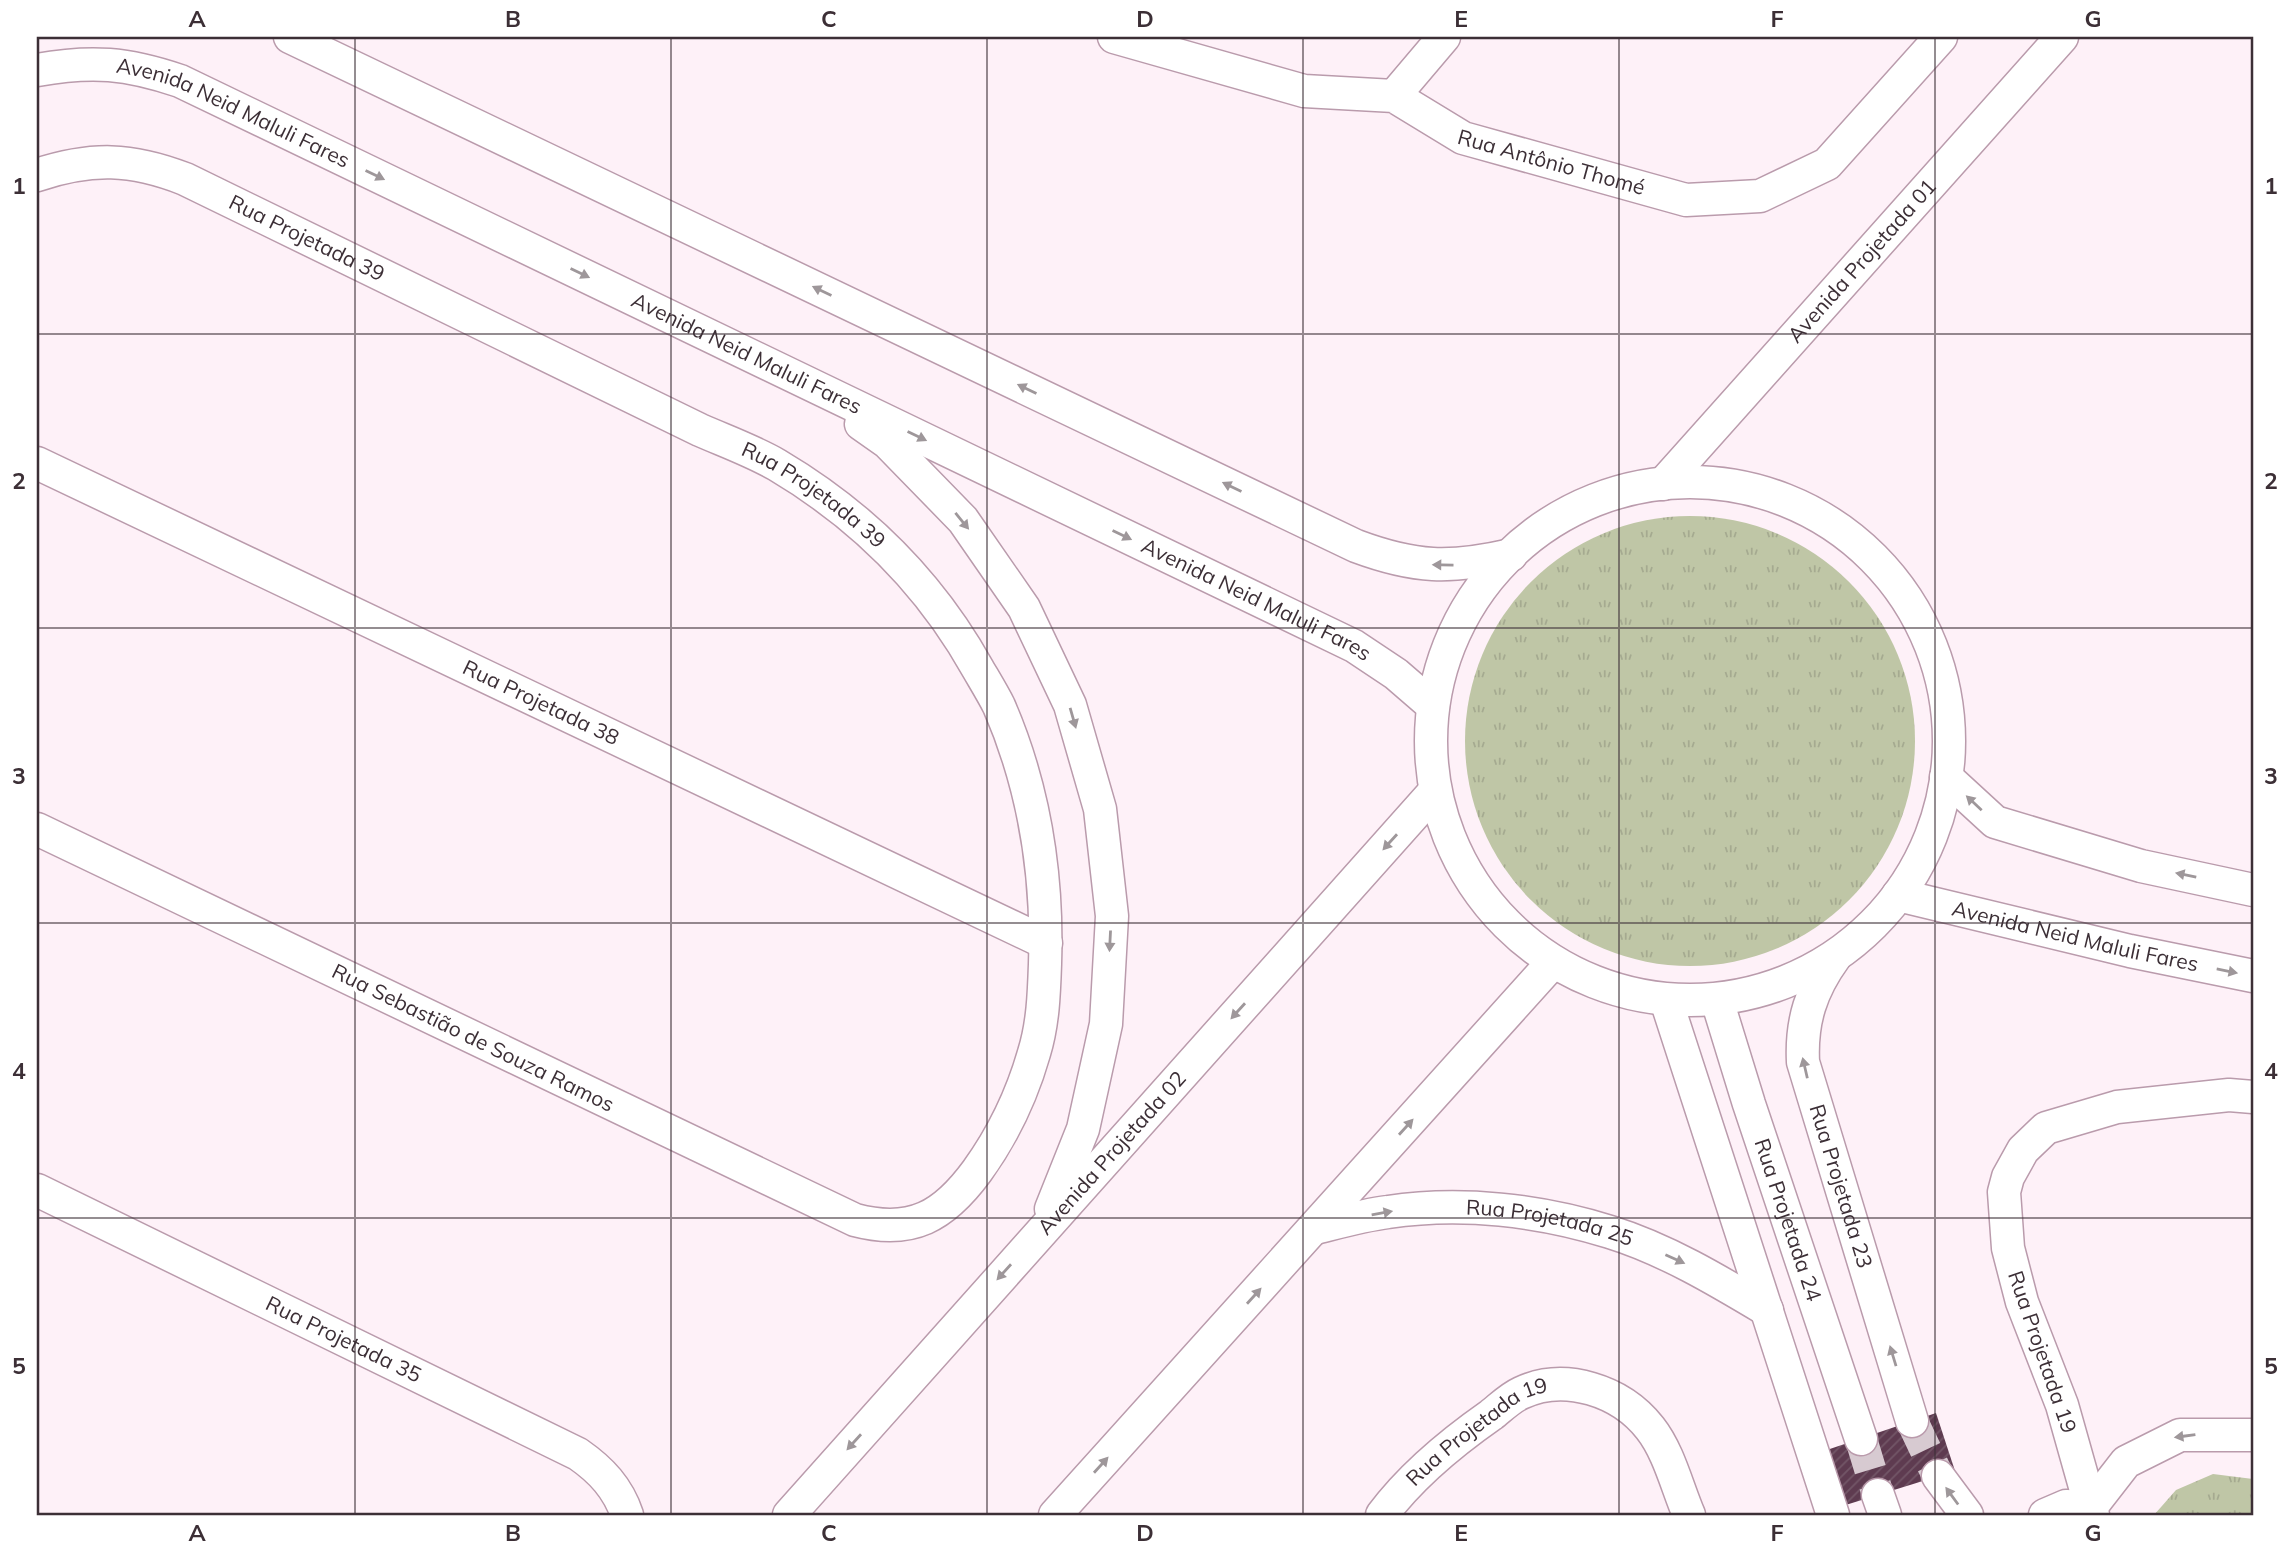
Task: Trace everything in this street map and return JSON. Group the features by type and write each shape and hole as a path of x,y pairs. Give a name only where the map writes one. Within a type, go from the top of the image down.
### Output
{"street":[{"path":"290,37 1356,546 1386,557 1427,565 1479,563 1511,555"},
{"name":"Rua Antônio Thomé","path":"1114,37 1304,91 1394,96 1464,138 1686,200 1760,197 1827,164 1941,37"},
{"path":"1394,96 1444,37"},
{"name":"Avenida Projetada 01","path":"1662,484 2062,37"},
{"name":"Avenida Neid Maluli Fares","path":"37,70 69,64 107,64 144,69 180,81 1354,646 1396,674 1433,706"},
{"name":"Rua Projetada 39","path":"37,175 65,166 96,161 157,168 185,179 700,430 776,464 845,510 906,566 958,632 999,705 1027,783 1043,865 1046,943 1044,1000 1035,1051 1018,1100 995,1146 954,1200 915,1222"},
{"path":"801,380 888,443 963,520 1024,608 1070,705 1100,809 1112,916 1106,1024 1083,1129 1042,1230"},
{"name":"Rua Projetada 38","path":"37,463 1046,943"},
{"path":"1662,484 1716,484 1748,488 1788,501 1826,520 1861,546 1890,576 1915,612 1933,651 1944,692 1949,734 1946,777 1937,819 1921,859 1898,895 1870,928 1837,955 1799,976 1759,991 1717,1000 1666,1000 1632,994 1591,982 1553,962 1519,937 1489,907 1465,871 1447,832 1435,791 1431,748 1433,706 1443,664 1460,624 1482,587 1511,555 1544,528 1581,506 1621,492 1662,484"},
{"path":"1946,777 1995,822 2141,866 2253,890"},
{"name":"Avenida Projetada 02","path":"789,1515 1435,791"},
{"name":"Rua Sebastião de Souza Ramos","path":"37,829 855,1220 885,1226 915,1222"},
{"name":"Avenida Neid Maluli Fares","path":"1898,895 2130,951 2253,976"},
{"name":"Rua Projetada 23","path":"1837,955 1812,994 1805,1016 1803,1062 1912,1421"},
{"path":"1055,1515 1553,962"},
{"path":"1666,1000 1833,1515"},
{"name":"Rua Projetada 24","path":"1717,1000 1861,1439"},
{"name":"Rua Projetada 19","path":"2092,1511 2062,1405 2022,1302 2008,1248 2004,1192 2008,1177 2023,1150 2046,1128 2116,1107 2229,1095 2253,1097"},
{"name":"Rua Projetada 35","path":"37,1190 578,1454 592,1464 616,1489 627,1515"},
{"name":"Rua Projetada 25","path":"1315,1228 1388,1212 1464,1208 1538,1214 1611,1232 1680,1261 1767,1310"},
{"name":"Rua Projetada 19","path":"1382,1515 1452,1443 1520,1393 1555,1385 1573,1385 1608,1394 1638,1414 1660,1443 1689,1515"},
{"path":"2045,1515 2066,1506 2092,1511 2126,1462 2180,1435 2253,1435"},
{"path":"1938,1476 1967,1515"}],"green space":[{"path":"1690,516 1734,521 1776,533 1815,554 1849,582 1877,616 1898,655 1910,697 1915,741 1910,785 1898,827 1877,866 1849,900 1815,928 1776,949 1734,961 1690,966 1646,961 1604,949 1565,928 1531,900 1503,866 1482,827 1470,785 1465,741 1470,697 1482,655 1503,616 1531,582 1565,554 1604,533 1646,521"},
{"path":"2213,1474 2253,1479 2253,1515 2154,1515 2176,1490"}],"building":[{"path":"1936,1413 1955,1471 1836,1508 1818,1453"}],"tunnel":[{"path":"1912,1421 1938,1476"},
{"path":"1861,1439 1878,1495"}]}
